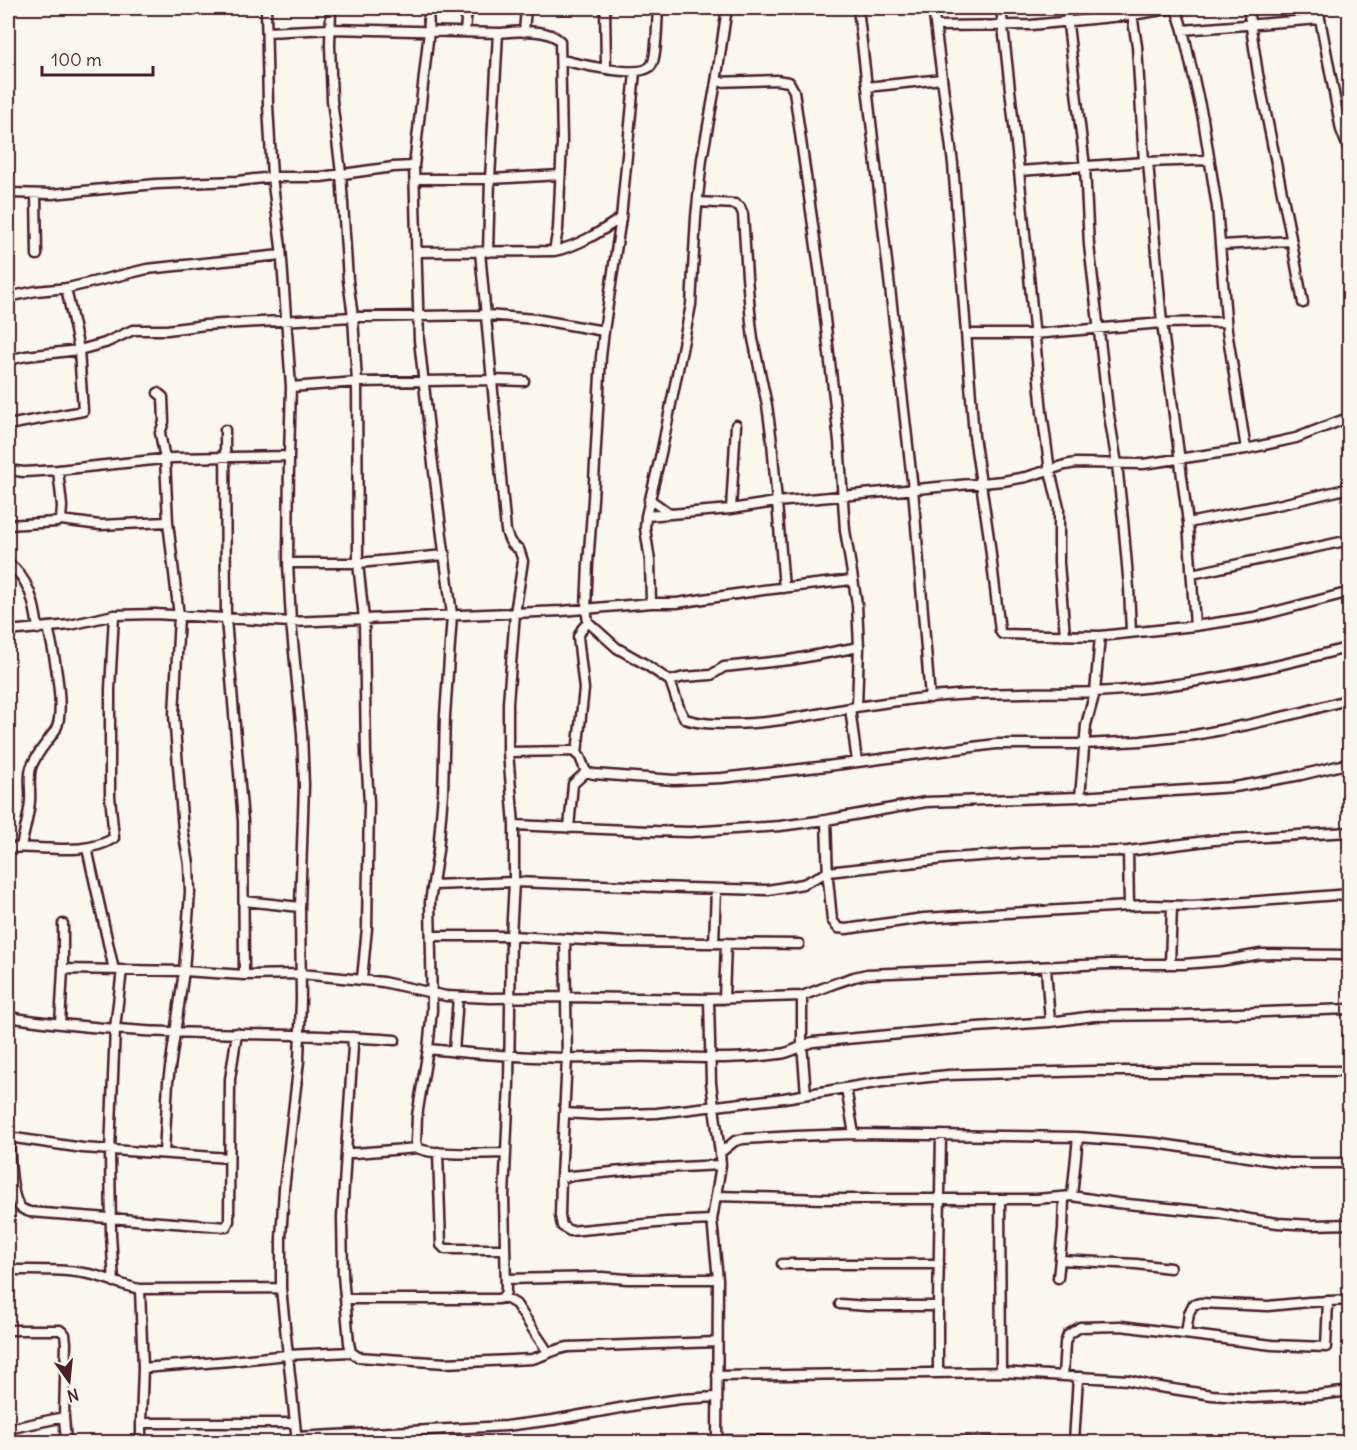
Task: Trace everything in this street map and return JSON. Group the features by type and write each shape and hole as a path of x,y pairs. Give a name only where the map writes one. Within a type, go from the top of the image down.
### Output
{"street":[{"path":"266,8 272,177 287,321 291,387 288,563 304,785 299,1061 283,1199 281,1239 281,1288 297,1440 506,1426 637,1405 717,1396"},
{"path":"332,8 332,100 341,173 357,382 358,563 364,619 369,803 367,928 362,979"},
{"path":"418,1148 416,1142 417,1116 428,1049 433,994 430,902 434,885 443,792 445,716 452,615 432,456 418,316 414,166 429,31 428,8"},
{"path":"465,32 466,8"},
{"path":"524,32 526,8"},
{"path":"605,8 606,68"},
{"path":"561,60 635,72 648,69 654,62 658,8"},
{"path":"651,603 646,516 691,305 702,159 727,8"},
{"path":"858,8 913,489 930,698"},
{"path":"933,8 953,164 974,436 1002,634 1100,636 1195,626 1255,616 1350,592"},
{"path":"1001,8 1042,412 1050,471 1059,508 1059,563 1065,635"},
{"path":"1066,8 1086,167 1089,245 1108,409 1117,464 1131,632"},
{"path":"936,26 1031,25 1132,11 1175,8 1183,30 1203,119 1217,207 1226,322 1246,449"},
{"path":"1248,8 1258,74 1303,303"},
{"path":"1318,8 1341,130 1350,153"},
{"path":"1132,11 1162,323 1188,523 1195,626"},
{"path":"1183,30 1320,19"},
{"path":"267,32 331,29 524,32 547,33 557,37 560,41 561,60 562,142 558,229 554,251"},
{"path":"498,33 484,252 492,380 506,531 509,542 519,549 523,561 515,613 508,703 508,752 514,825 514,882 504,1197 506,1279 504,1297"},
{"path":"635,72 621,218 604,331 586,608 588,622 617,648 670,681 685,719 696,723 746,724 785,721 854,708 965,694 1095,692 1170,686 1216,679 1350,647"},
{"path":"867,87 942,79"},
{"path":"716,82 782,81 789,82 794,91 820,275 839,441 844,530 857,604 859,647 854,708 856,762"},
{"path":"1019,171 1209,160"},
{"path":"8,194 52,194 156,184 238,182 272,177 321,177 393,166 414,166"},
{"path":"415,179 490,179 560,175"},
{"path":"36,194 37,255"},
{"path":"698,202 735,204 740,207 743,214 752,330 772,442 784,588"},
{"path":"417,252 567,249 602,232 621,218"},
{"path":"1221,245 1291,241"},
{"path":"8,297 66,288 147,269 281,255"},
{"path":"8,425 83,411 79,350 66,288"},
{"path":"8,360 79,350 105,343 133,330 167,330 205,325 352,317 487,315 535,319 604,331"},
{"path":"966,334 1034,334 1162,323 1226,322"},
{"path":"291,387 357,382 524,381"},
{"path":"158,393 163,397 164,422 160,433 165,459 168,522 179,616 174,715 190,892 184,972 168,1082 164,1154"},
{"path":"646,516 1026,477 1065,465 1143,464 1180,459 1246,449 1296,438 1350,417"},
{"path":"731,509 736,425"},
{"path":"225,430 226,619 243,821 244,975"},
{"path":"8,470 24,472 58,470 165,459 289,456"},
{"path":"58,470 62,506 61,520"},
{"path":"1188,523 1350,488"},
{"path":"649,499 669,513"},
{"path":"8,525 61,520 100,525 168,522"},
{"path":"1192,574 1350,540"},
{"path":"288,563 358,563 445,555"},
{"path":"8,563 16,569 33,597 38,628"},
{"path":"8,631 70,625 114,615 155,614 291,622 515,613 677,603 852,580"},
{"path":"8,848 87,848 114,838 110,796 114,615"},
{"path":"577,753 584,689 578,637 588,622"},
{"path":"21,847 30,802 32,765 58,723 56,667 48,627"},
{"path":"1080,798 1086,725 1095,692 1100,636"},
{"path":"670,681 684,677 711,675 724,667 790,660 859,647"},
{"path":"586,772 683,779 722,778 996,744 1084,744 1141,741 1195,735 1303,712 1350,699"},
{"path":"508,752 573,751 580,757 586,772"},
{"path":"514,825 690,832 780,826 926,802 1080,798 1235,787 1350,763"},
{"path":"569,828 573,784 586,772"},
{"path":"826,820 832,920 838,928 846,929 924,918 1147,905 1193,906 1350,894"},
{"path":"434,885 514,882 768,890 803,884 828,872 953,858 1021,853 1128,851 1214,840 1350,832"},
{"path":"87,848 118,970 110,1151 114,1282"},
{"path":"1128,851 1129,906"},
{"path":"714,943 716,889"},
{"path":"244,901 300,907"},
{"path":"1170,964 1172,906"},
{"path":"60,1024 63,924"},
{"path":"431,936 799,944"},
{"path":"566,940 567,1058 561,1177 562,1226 570,1231 712,1220"},
{"path":"724,999 726,943"},
{"path":"63,969 244,975 301,974 397,984 433,994 458,997 724,999 802,996 867,974 1108,964 1170,964 1220,961 1261,954 1350,955"},
{"path":"1046,968 1050,1022"},
{"path":"802,996 802,1044 806,1094"},
{"path":"454,1052 458,997"},
{"path":"709,999 713,1105 720,1153 717,1196 712,1220 718,1279 717,1441 910,1443"},
{"path":"428,1049 509,1056 710,1059 782,1054 795,1050 802,1044 813,1042 1050,1022 1094,1016 1350,1008"},
{"path":"8,1017 60,1024 176,1032 395,1040"},
{"path":"229,1158 110,1151 8,1138 14,1190 19,1206 30,1212 226,1227 229,1221 230,1079 237,1033"},
{"path":"351,1353 343,1275 342,1217 352,1037"},
{"path":"564,1113 599,1115 657,1113 784,1098 882,1082 948,1076 1081,1071 1350,1071"},
{"path":"846,1088 854,1134"},
{"path":"720,1153 735,1141 743,1139 854,1134 1078,1137 1155,1143 1288,1163 1350,1163"},
{"path":"938,1372 941,1136"},
{"path":"1058,1278 1078,1137"},
{"path":"346,1153 418,1148 423,1151 506,1154"},
{"path":"438,1152 441,1245 445,1249 504,1249"},
{"path":"561,1177 643,1169 720,1165"},
{"path":"717,1196 826,1199 1050,1199 1068,1197 1219,1213 1286,1224 1350,1224"},
{"path":"1000,1199 1001,1372"},
{"path":"1060,1260 1170,1268"},
{"path":"782,1264 939,1264"},
{"path":"8,1270 71,1272 91,1275 140,1289 281,1288"},
{"path":"506,1279 602,1277 718,1279"},
{"path":"140,1289 143,1368 141,1443"},
{"path":"345,1299 498,1299 504,1297 516,1304 548,1352"},
{"path":"1186,1334 1191,1308 1200,1303 1268,1306 1350,1300"},
{"path":"1063,1376 1065,1342 1068,1335 1080,1327 1121,1326 1272,1345 1326,1347 1328,1301"},
{"path":"840,1304 938,1306"},
{"path":"8,1330 60,1330 65,1334 66,1443"},
{"path":"143,1368 287,1355 351,1353 358,1357 445,1363 532,1359 568,1347 717,1342"},
{"path":"717,1376 1001,1372 1128,1380 1168,1389 1234,1398 1289,1397 1350,1391"},
{"path":"1074,1443 1078,1377"},
{"path":"8,1429 64,1417"},
{"path":"141,1423 295,1423"},
{"path":"952,1443 1009,1443"}]}
